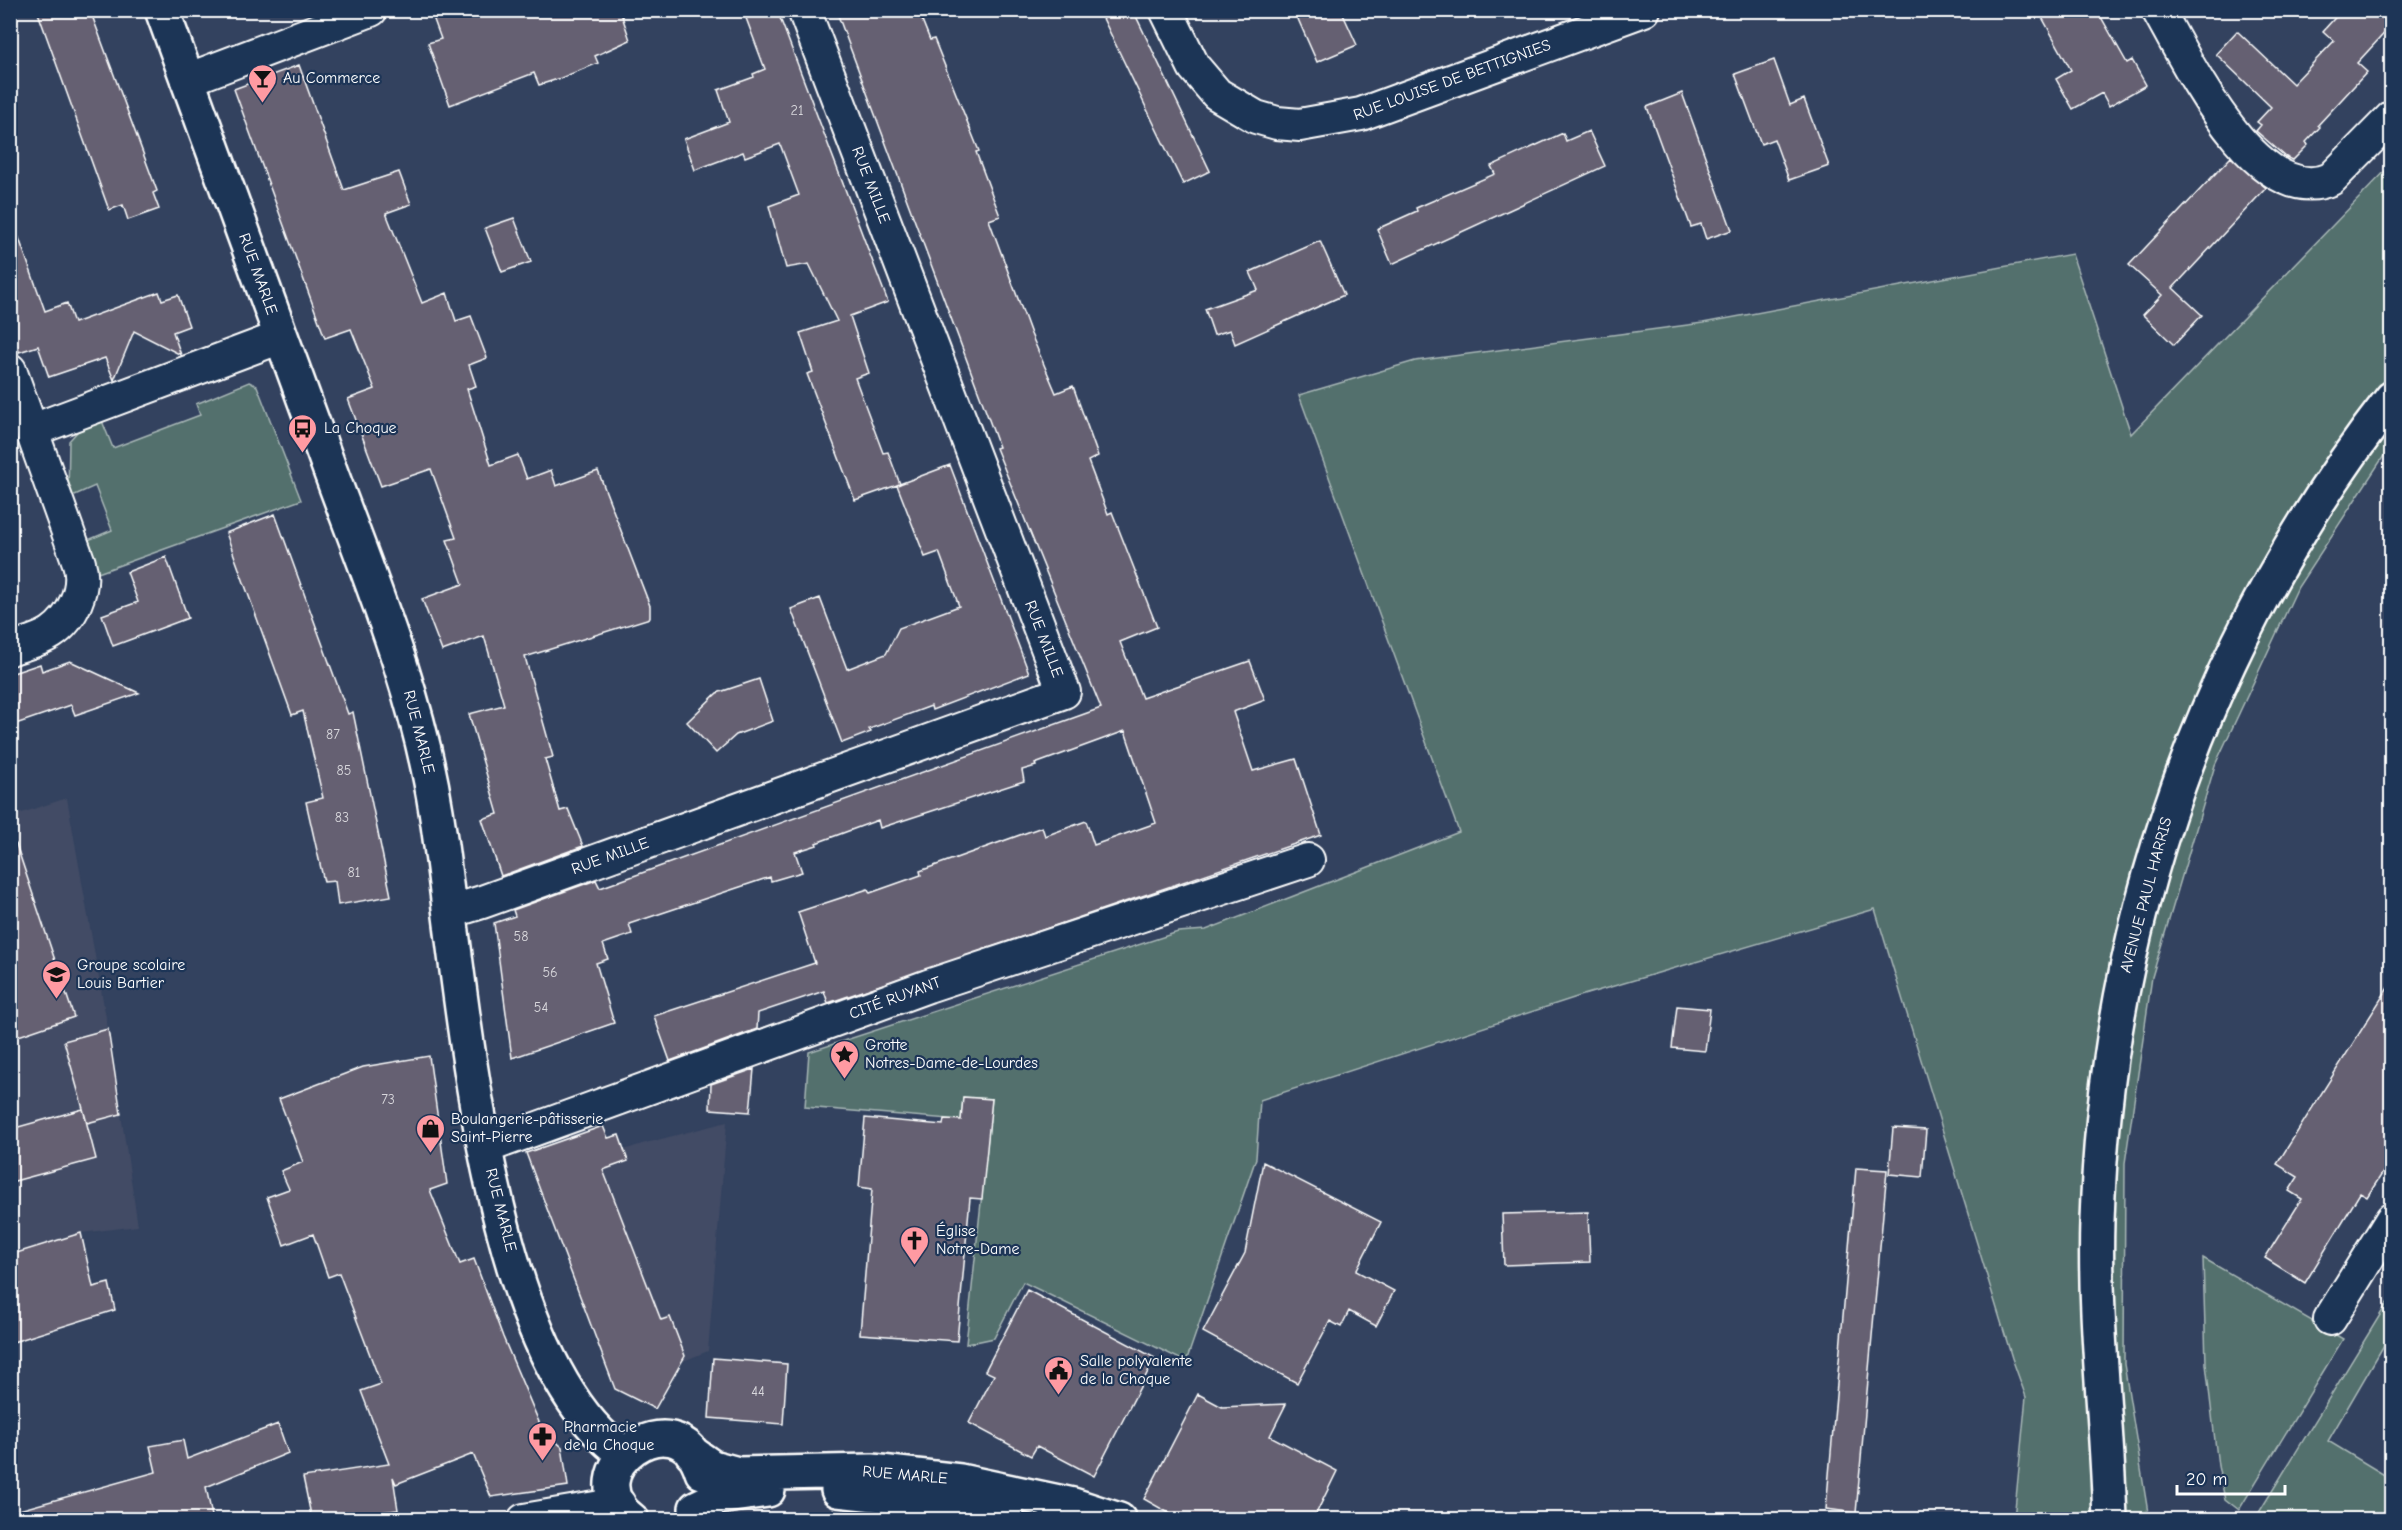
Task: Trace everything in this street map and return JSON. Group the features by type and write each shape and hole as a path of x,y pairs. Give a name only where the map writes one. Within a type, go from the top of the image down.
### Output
{"main road":[{"name":"RUE MARLE","path":"162,10 406,681 436,808 467,1042 486,1147 505,1232 542,1341 559,1378 593,1428 624,1454 638,1443 655,1438 678,1443 712,1467 738,1474 839,1470 892,1472 992,1486 1073,1505 1119,1520"},
{"name":"AVENUE PAUL HARRIS","path":"2110,1520 2108,1449 2097,1301 2101,1157 2119,1010 2146,882 2194,740 2241,635 2326,487 2391,398"},
{"name":"AVENUE PAUL HARRIS","path":"2108,1449 2126,1520"},
{"path":"690,1514 701,1498 703,1480 701,1468 692,1453"},
{"path":"624,1454 616,1468 614,1489 626,1512"},
{"name":"RUE MARLE","path":"690,1514 718,1497 737,1493 825,1489 902,1497 1007,1520"}],"street":[{"path":"187,80 371,10"},
{"name":"RUE MILLE","path":"450,912 1064,692 804,10"},
{"name":"RUE LOUISE DE BETTIGNIES","path":"1166,10 1194,67 1217,94 1256,117 1277,123 1300,125 1361,114 1644,10"},
{"path":"2158,10 2226,125 2277,174 2292,182 2320,184 2331,179 2391,117"},
{"path":"33,430 281,337"},
{"path":"10,370 81,569 75,604 59,627 49,635 10,649"},
{"name":"CITÉ RUYANT","path":"486,1147 928,986 1308,860"},
{"path":"2330,1319 2389,1228"},
{"path":"524,1520 626,1512"}],"shaded area":[{"name":"Groupe scolaire Louis Bartier","path":"67,798 108,1029 138,1226 81,1233 11,1255 10,817"},
{"path":"727,1122 708,1351 615,1389 536,1180 642,1144"}],"green space":[{"path":"2391,165 2391,445 2298,587 2215,765 2152,977 2125,1163 2124,1364 2149,1519 2014,1519 2026,1397 2012,1358 1875,909 1580,996 1260,1100 1256,1158 1186,1362 1023,1282 994,1338 966,1344 992,1099 963,1097 961,1120 805,1107 809,1052 1178,932 1206,930 1459,832 1299,395 1415,361 1703,323 2072,254 2131,434"},
{"path":"249,382 257,386 301,500 98,573 86,541 112,530 95,486 68,498 69,441 78,431 102,421 113,448 200,415 196,404"},
{"path":"2203,1258 2343,1339 2239,1510 2225,1499 2218,1466 2206,1364"},
{"path":"2391,1297 2391,1333 2328,1441 2391,1479 2391,1519 2255,1519"}],"building":[{"path":"37,10 90,10 157,191 153,193 159,209 128,220 123,205 109,210"},
{"path":"453,10 620,10 630,40 595,56 598,63 561,78 539,85 534,73 450,105 428,43 441,39 433,17"},
{"path":"743,10 777,10 888,302 850,316 869,373 855,378 883,453 888,452 900,484 855,500 807,374 813,372 800,333 837,321 809,264 786,268 769,206 799,195 780,144 745,157 743,152 695,170 684,139 729,122 718,90 754,77 753,74 765,69"},
{"path":"836,10 918,10 930,40 934,39 979,151 976,152 1000,216 989,220 1031,334 1056,393 1073,386 1098,456 1088,461 1108,514 1112,512 1157,627 1120,642 1142,698 1250,661 1265,700 1233,712 1253,771 1296,759 1321,835 828,1003 824,991 758,1013 757,1029 670,1061 654,1016 815,963 798,912 868,889 870,893 921,875 920,871 1042,827 1045,836 1086,821 1094,845 1156,823 1125,731 1022,770 1024,781 880,828 878,820 795,852 802,872 771,881 770,877 629,924 632,934 603,944 608,959 596,963 614,1023 512,1058 494,923 515,916 513,910 596,880 600,888 1101,708 996,448 999,447"},
{"path":"1099,10 1133,10 1210,171 1183,184"},
{"path":"1294,10 1341,10 1357,45 1317,62"},
{"path":"2038,10 2097,10 2127,63 2132,60 2146,85 2109,106 2102,93 2073,109 2056,79 2071,70"},
{"path":"2342,10 2391,10 2391,26 2357,63 2367,72 2318,125 2320,127 2306,142 2308,145 2293,160 2286,157 2256,131 2261,125 2257,122 2271,107 2216,54 2237,31 2293,84 2334,41 2323,31"},
{"path":"1774,60 1790,105 1804,99 1829,166 1789,180 1774,139 1761,144 1735,74"},
{"path":"299,65 344,190 399,172 411,204 386,213 422,303 447,293 456,321 471,316 487,358 469,365 476,386 467,389 491,465 518,455 527,479 551,470 556,486 598,471 650,606 650,618 525,657 553,757 545,759 560,811 568,809 583,846 501,876 482,819 498,814 469,714 504,705 484,636 442,651 422,599 463,584 447,540 456,538 431,469 381,486 348,399 375,389 351,329 325,338 234,89"},
{"path":"1682,93 1732,230 1706,239 1701,224 1691,227 1647,107"},
{"path":"1589,131 1605,166 1392,264 1377,229 1417,211 1416,208 1495,174 1491,166 1563,133 1566,141"},
{"path":"2231,157 2266,188 2173,288 2202,315 2174,345 2143,315 2162,295 2129,265"},
{"path":"514,218 531,262 502,272 485,228"},
{"path":"10,227 15,227 45,311 67,303 74,323 159,292 162,300 178,295 189,326 173,332 181,355 134,331 114,380 105,358 49,377 38,346 19,352 10,326"},
{"path":"1320,241 1344,295 1235,344 1230,330 1214,335 1205,309 1258,290 1250,272"},
{"path":"950,465 1029,673 932,710 931,706 869,729 871,732 842,743 791,609 820,598 847,669 886,654 899,628 959,606 939,552 925,557 897,485"},
{"path":"275,514 348,714 353,712 391,896 338,905 335,881 324,882 306,802 323,798 303,711 292,715 226,533"},
{"path":"166,557 188,618 113,646 102,615 138,602 127,572"},
{"path":"70,661 139,693 75,715 71,705 10,726 10,674 40,664 42,671"},
{"path":"759,679 773,721 736,735 716,753 687,722 717,693"},
{"path":"16,844 74,1017 10,1039 10,845"},
{"path":"2391,983 2391,1160 2367,1197 2360,1193 2305,1283 2265,1258 2302,1199 2289,1191 2298,1177 2277,1164"},
{"path":"1677,1006 1710,1009 1705,1051 1672,1048"},
{"path":"108,1029 121,1114 87,1123 64,1041"},
{"path":"429,1056 447,1184 430,1190 460,1264 474,1259 503,1337 542,1429 562,1447 568,1486 491,1497 473,1454 396,1484 393,1477 398,1510 312,1520 303,1477 389,1464 361,1391 381,1384 339,1273 328,1277 313,1234 284,1245 267,1197 289,1189 281,1171 303,1162 279,1099 363,1067"},
{"path":"754,1069 750,1112 710,1109 711,1084"},
{"name":"Église Notre-Dame","path":"963,1097 992,1099 982,1199 970,1198 957,1341 860,1334 872,1189 859,1187 865,1118 943,1125 944,1119 961,1120"},
{"path":"83,1109 96,1159 11,1182 11,1129"},
{"path":"603,1126 608,1138 619,1135 628,1161 603,1170 661,1320 670,1317 685,1356 655,1409 615,1389 526,1153"},
{"path":"1893,1128 1926,1130 1922,1177 1889,1174"},
{"path":"1263,1162 1381,1222 1356,1271 1394,1291 1376,1326 1349,1311 1341,1327 1330,1321 1297,1383 1203,1332 1245,1253"},
{"path":"1856,1168 1887,1170 1856,1513 1826,1509"},
{"path":"1588,1212 1590,1262 1504,1265 1502,1214"},
{"path":"81,1233 93,1287 109,1283 115,1310 10,1343 10,1255"},
{"name":"Salle polyvalente de la Choque","path":"1027,1290 1155,1358 1094,1476 1037,1446 1031,1456 969,1423 994,1375 985,1371"},
{"path":"713,1358 787,1364 783,1424 709,1418"},
{"path":"1198,1394 1222,1407 1286,1404 1270,1436 1337,1471 1313,1520 1181,1520 1144,1499"},
{"path":"278,1424 288,1453 206,1487 212,1516 195,1520 21,1520 19,1510 156,1472 150,1446 183,1440 187,1459"}],"place":[{"name":"Au Commerce","path":"262,104"},
{"name":"La Choque","path":"303,454"},
{"name":"Groupe scolaire Louis Bartier","path":"56,1000"},
{"name":"Grotte Notres-Dame-de-Lourdes","path":"844,1080"},
{"name":"Boulangerie-pâtisserie Saint-Pierre","path":"430,1154"},
{"name":"Église Notre-Dame","path":"915,1266"},
{"name":"Salle polyvalente de la Choque","path":"1059,1396"},
{"name":"Pharmacie de la Choque","path":"543,1462"}]}
